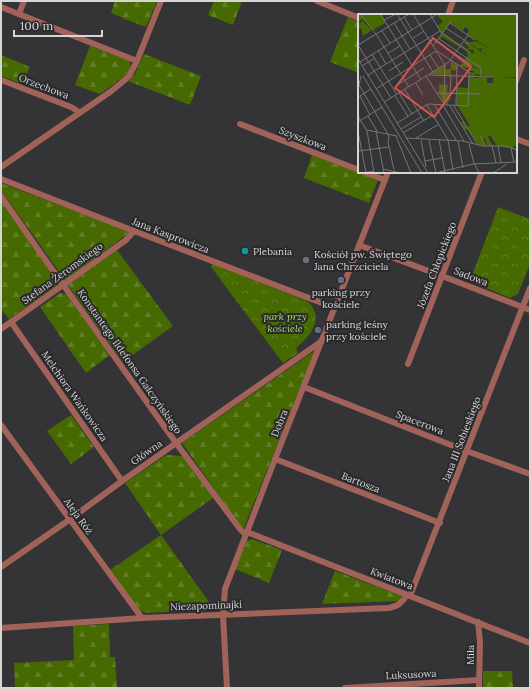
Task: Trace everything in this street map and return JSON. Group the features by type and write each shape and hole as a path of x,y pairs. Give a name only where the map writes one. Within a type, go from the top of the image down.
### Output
{"street":[{"path":"19,14 24,1"},
{"path":"1,166 79,113 129,76 137,61 161,1"},
{"path":"317,1 358,18"},
{"path":"448,14 453,1"},
{"path":"1,7 137,61"},
{"path":"517,78 524,60"},
{"name":"Orzechowa","path":"1,80 71,107 79,113"},
{"name":"Szyszkowa","path":"240,124 358,170"},
{"path":"517,139 530,144"},
{"path":"367,173 385,180"},
{"name":"Dobra","path":"226,688 223,615 225,589 388,173"},
{"name":"Józefa Chłopickiego","path":"408,364 482,173"},
{"name":"Jana Kasprowicza","path":"1,179 335,308"},
{"name":"Konstantego Ildefonsa Gałczyńskiego","path":"1,196 176,443 240,529 246,533"},
{"name":"Stefana Żeromskiego","path":"1,329 126,240 134,231"},
{"name":"Sadowa","path":"359,245 530,310"},
{"name":"Jana III Sobieskiego","path":"409,595 440,523 530,288"},
{"name":"Melchiora Wańkowicza","path":"11,322 122,481"},
{"name":"Główna","path":"1,567 322,340"},
{"name":"Spacerowa","path":"304,387 467,452 530,474"},
{"name":"Aleja Róż","path":"1,425 142,618"},
{"name":"Bartosza","path":"275,460 440,523"},
{"name":"Kwiatowa","path":"246,533 530,643"},
{"name":"Niezapominajki","path":"1,628 142,618 389,608 398,606 409,595"},
{"name":"Miła","path":"478,622 480,642 479,688"},
{"name":"Luksusowa","path":"345,688 479,680"}],"green space":[{"path":"115,1 157,1 146,27 111,13"},
{"path":"214,1 242,1 233,25 208,15"},
{"path":"348,17 358,22 358,73 330,62"},
{"path":"90,46 130,61 128,71 117,82 100,94 75,85"},
{"path":"144,54 201,76 190,105 128,81 135,74"},
{"path":"1,55 30,67 22,84 1,76"},
{"path":"312,155 378,180 369,203 304,178"},
{"path":"1,183 130,232 65,280 1,190"},
{"path":"1,198 59,280 58,284 9,319 1,309"},
{"path":"498,207 530,219 530,264 518,294 510,298 474,283 476,279 471,278"},
{"path":"117,250 173,326 123,362 68,285"},
{"name":"park przy kościele","path":"213,264 307,301 313,307 316,320 309,336 296,348 298,353 283,363 211,267"},
{"path":"60,293 66,294 110,355 86,373 40,307"},
{"path":"313,352 314,353 243,530 182,443"},
{"path":"71,415 94,447 71,464 47,431"},
{"path":"166,455 183,456 213,498 161,535 125,483"},
{"path":"161,535 212,606 206,610 145,613 138,609 110,570"},
{"path":"252,539 282,550 269,583 235,569 247,541"},
{"path":"335,571 402,596 400,601 322,604"},
{"path":"109,624 110,657 115,657 117,688 15,688 14,663 74,660 73,626"},
{"path":"483,671 512,671 513,688 483,688"}],"place":[{"name":"Plebania","path":"245,251"},
{"name":"Kościół pw. Świętego Jana Chrzciciela","path":"306,260"},
{"name":"parking przy kościele","path":"341,280"},
{"name":"parking leśny przy kościele","path":"318,330"}]}
